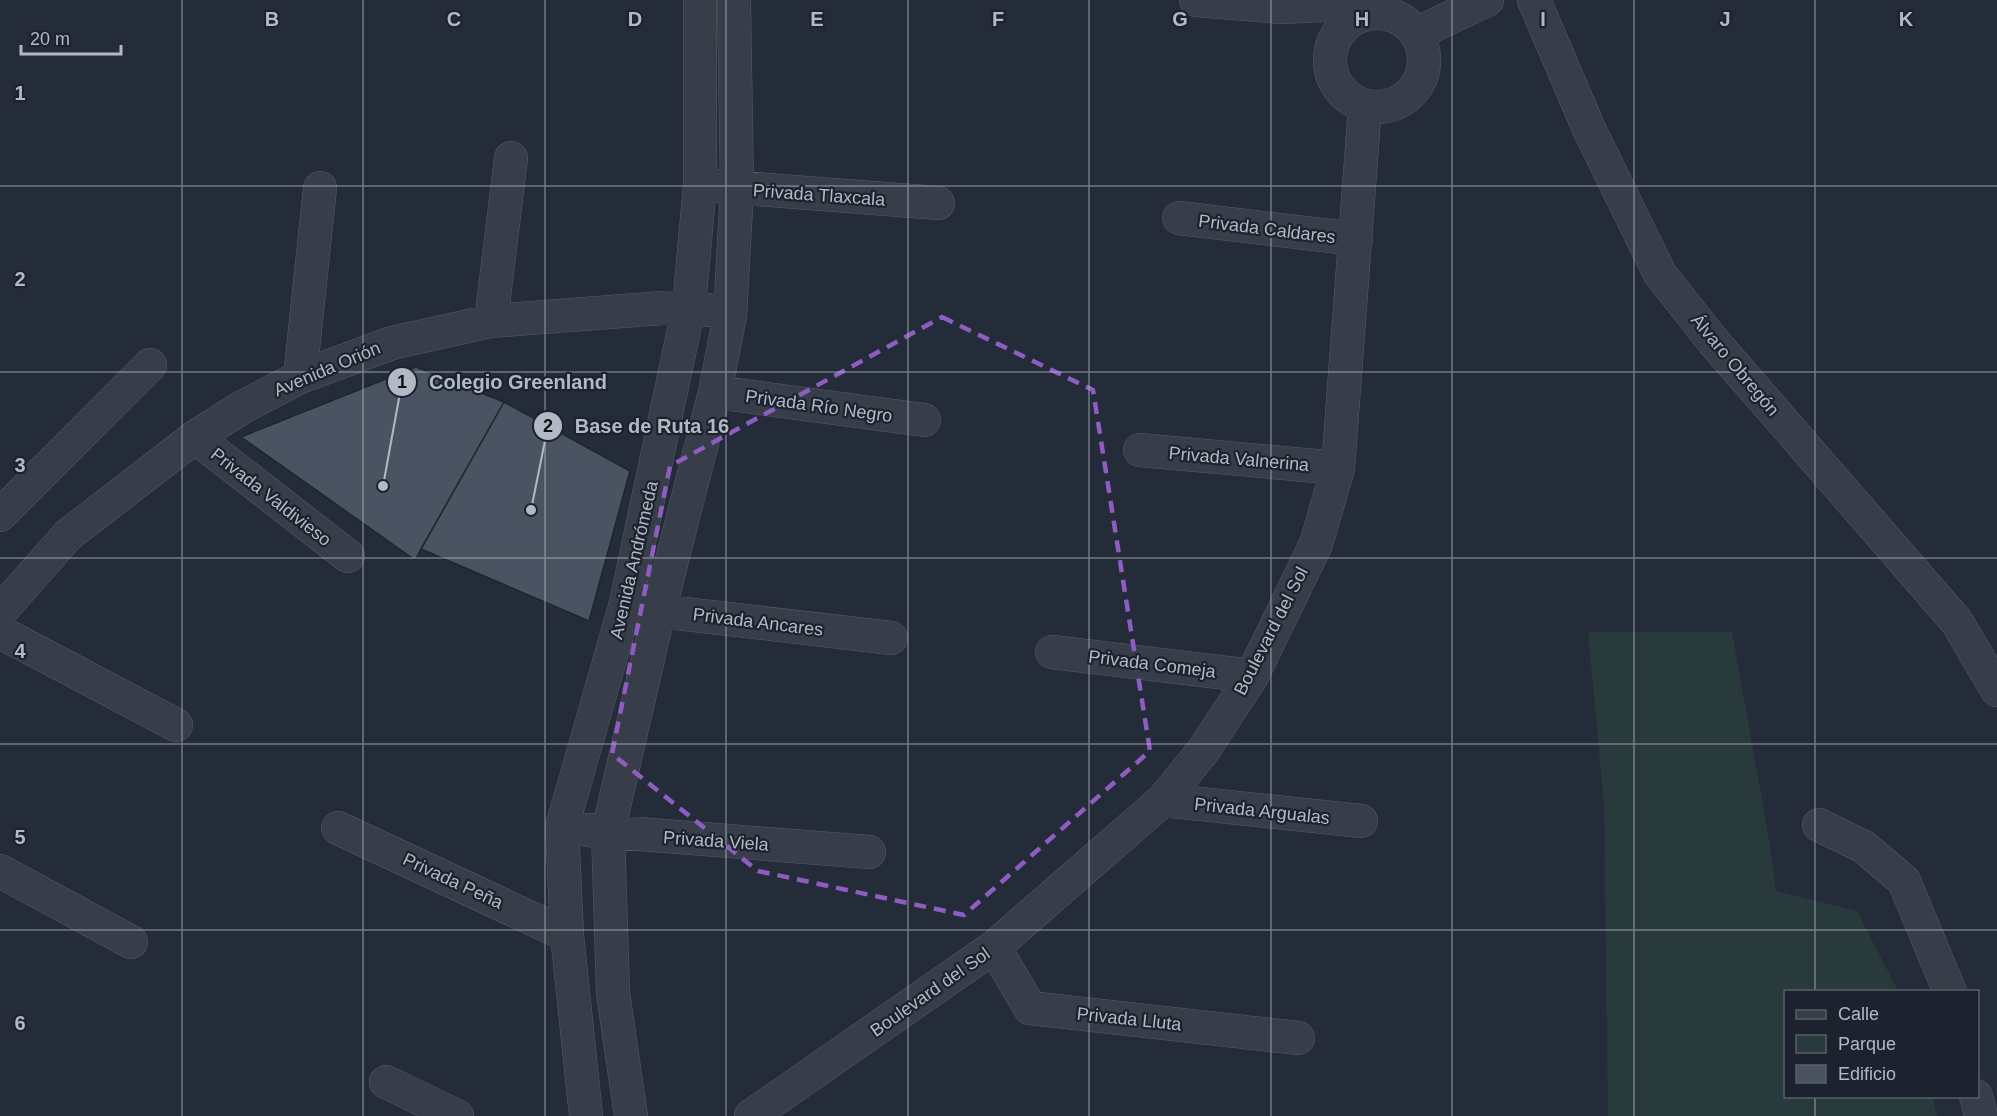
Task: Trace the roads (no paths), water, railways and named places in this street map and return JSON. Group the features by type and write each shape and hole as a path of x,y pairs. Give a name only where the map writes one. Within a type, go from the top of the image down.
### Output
{"street":[{"name":"Avenida Andrómeda","path":"586,1116 567,935 562,827 626,603 688,306 700,185 700,0"},
{"name":"Avenida Andrómeda","path":"631,1116 614,993 608,832 659,611 715,392 730,316 737,189 734,0"},
{"path":"1196,0 1281,7 1350,7 1402,17 1487,0"},
{"name":"Álvaro Obregón","path":"1534,0 1589,129 1660,274 1713,342 1957,622 1997,690"},
{"path":"1350,7 1332,44 1330,69 1342,92 1353,101 1365,106 1381,107 1397,103 1410,94 1420,80 1424,65 1423,49 1402,17"},
{"name":"Boulevard del Sol","path":"752,1116 994,947 1164,800 1203,751 1252,675 1316,544 1338,468 1365,106"},
{"path":"491,321 511,158"},
{"name":"Privada Tlaxcala","path":"700,185 938,203"},
{"path":"300,377 320,188"},
{"name":"Privada Caldares","path":"1179,218 1356,239"},
{"name":"Avenida Orión","path":"0,612 68,535 195,437 241,408 300,377 392,343 491,321 688,306 730,316"},
{"path":"0,515 150,365"},
{"name":"Privada Río Negro","path":"715,392 924,420"},
{"name":"Privada Valdivieso","path":"195,437 348,556"},
{"name":"Privada Valnerina","path":"1140,450 1338,468"},
{"name":"Privada Ancares","path":"626,603 659,611 891,638"},
{"path":"0,632 176,725"},
{"name":"Privada Comeja","path":"1052,652 1252,675"},
{"name":"Privada Argualas","path":"1164,800 1361,822"},
{"path":"1819,825 1864,847 1904,880 1949,990"},
{"name":"Privada Viela","path":"562,827 869,852"},
{"name":"Privada Peña","path":"338,828 567,935"},
{"path":"0,871 130,942"},
{"name":"Privada Lluta","path":"994,947 1030,1008 1298,1038"},
{"path":"386,1082 457,1116"},
{"path":"1976,1098 1981,1116"}],"place":[{"name":"Colegio Greenland","path":"383,486"},
{"name":"Base de Ruta 16","path":"531,510"}]}
